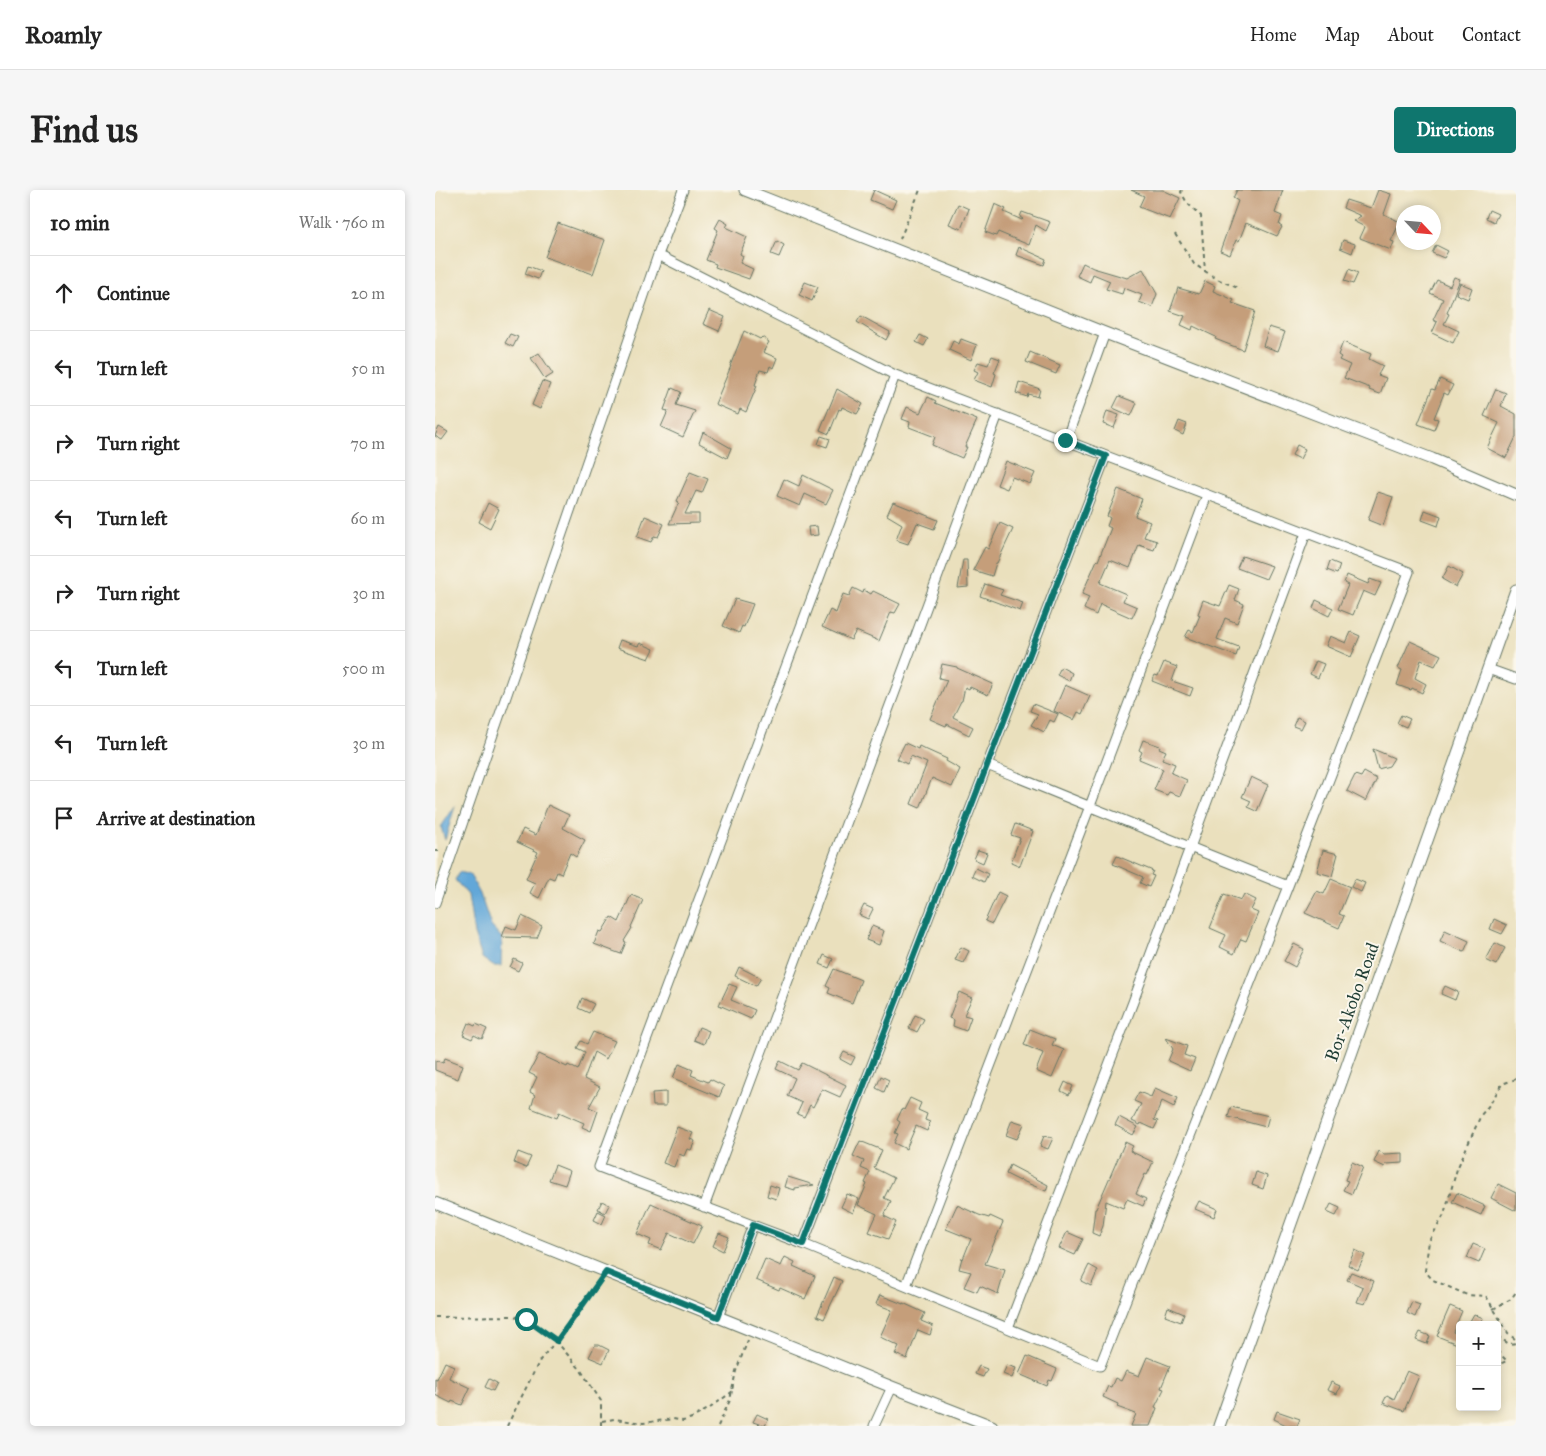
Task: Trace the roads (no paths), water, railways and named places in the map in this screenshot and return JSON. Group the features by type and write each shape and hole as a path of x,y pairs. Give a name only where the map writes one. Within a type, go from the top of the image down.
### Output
{"street":[{"path":"435,903 657,255 683,190"},
{"path":"745,190 1105,333 1432,459 1516,495"},
{"path":"657,255 895,374 1409,572 1100,1366 803,1244 599,1167 895,374"},
{"path":"1065,440 1105,333"},
{"path":"703,1207 998,414"},
{"path":"803,1244 1106,456"},
{"path":"906,1286 1207,494"},
{"path":"1008,1328 1190,848 1306,533"},
{"name":"Bor-Akobo Road","path":"1219,1426 1516,590"},
{"path":"1488,668 1516,679"},
{"path":"987,766 1288,886"},
{"path":"435,1203 892,1388 992,1426"},
{"path":"718,1317 753,1225"},
{"path":"874,1426 892,1388"}],"water":[{"path":"455,806 445,840 441,827"},
{"path":"459,872 470,875 480,894 491,926 502,938 501,966 493,966 482,958 474,934 468,895 455,880"}]}
